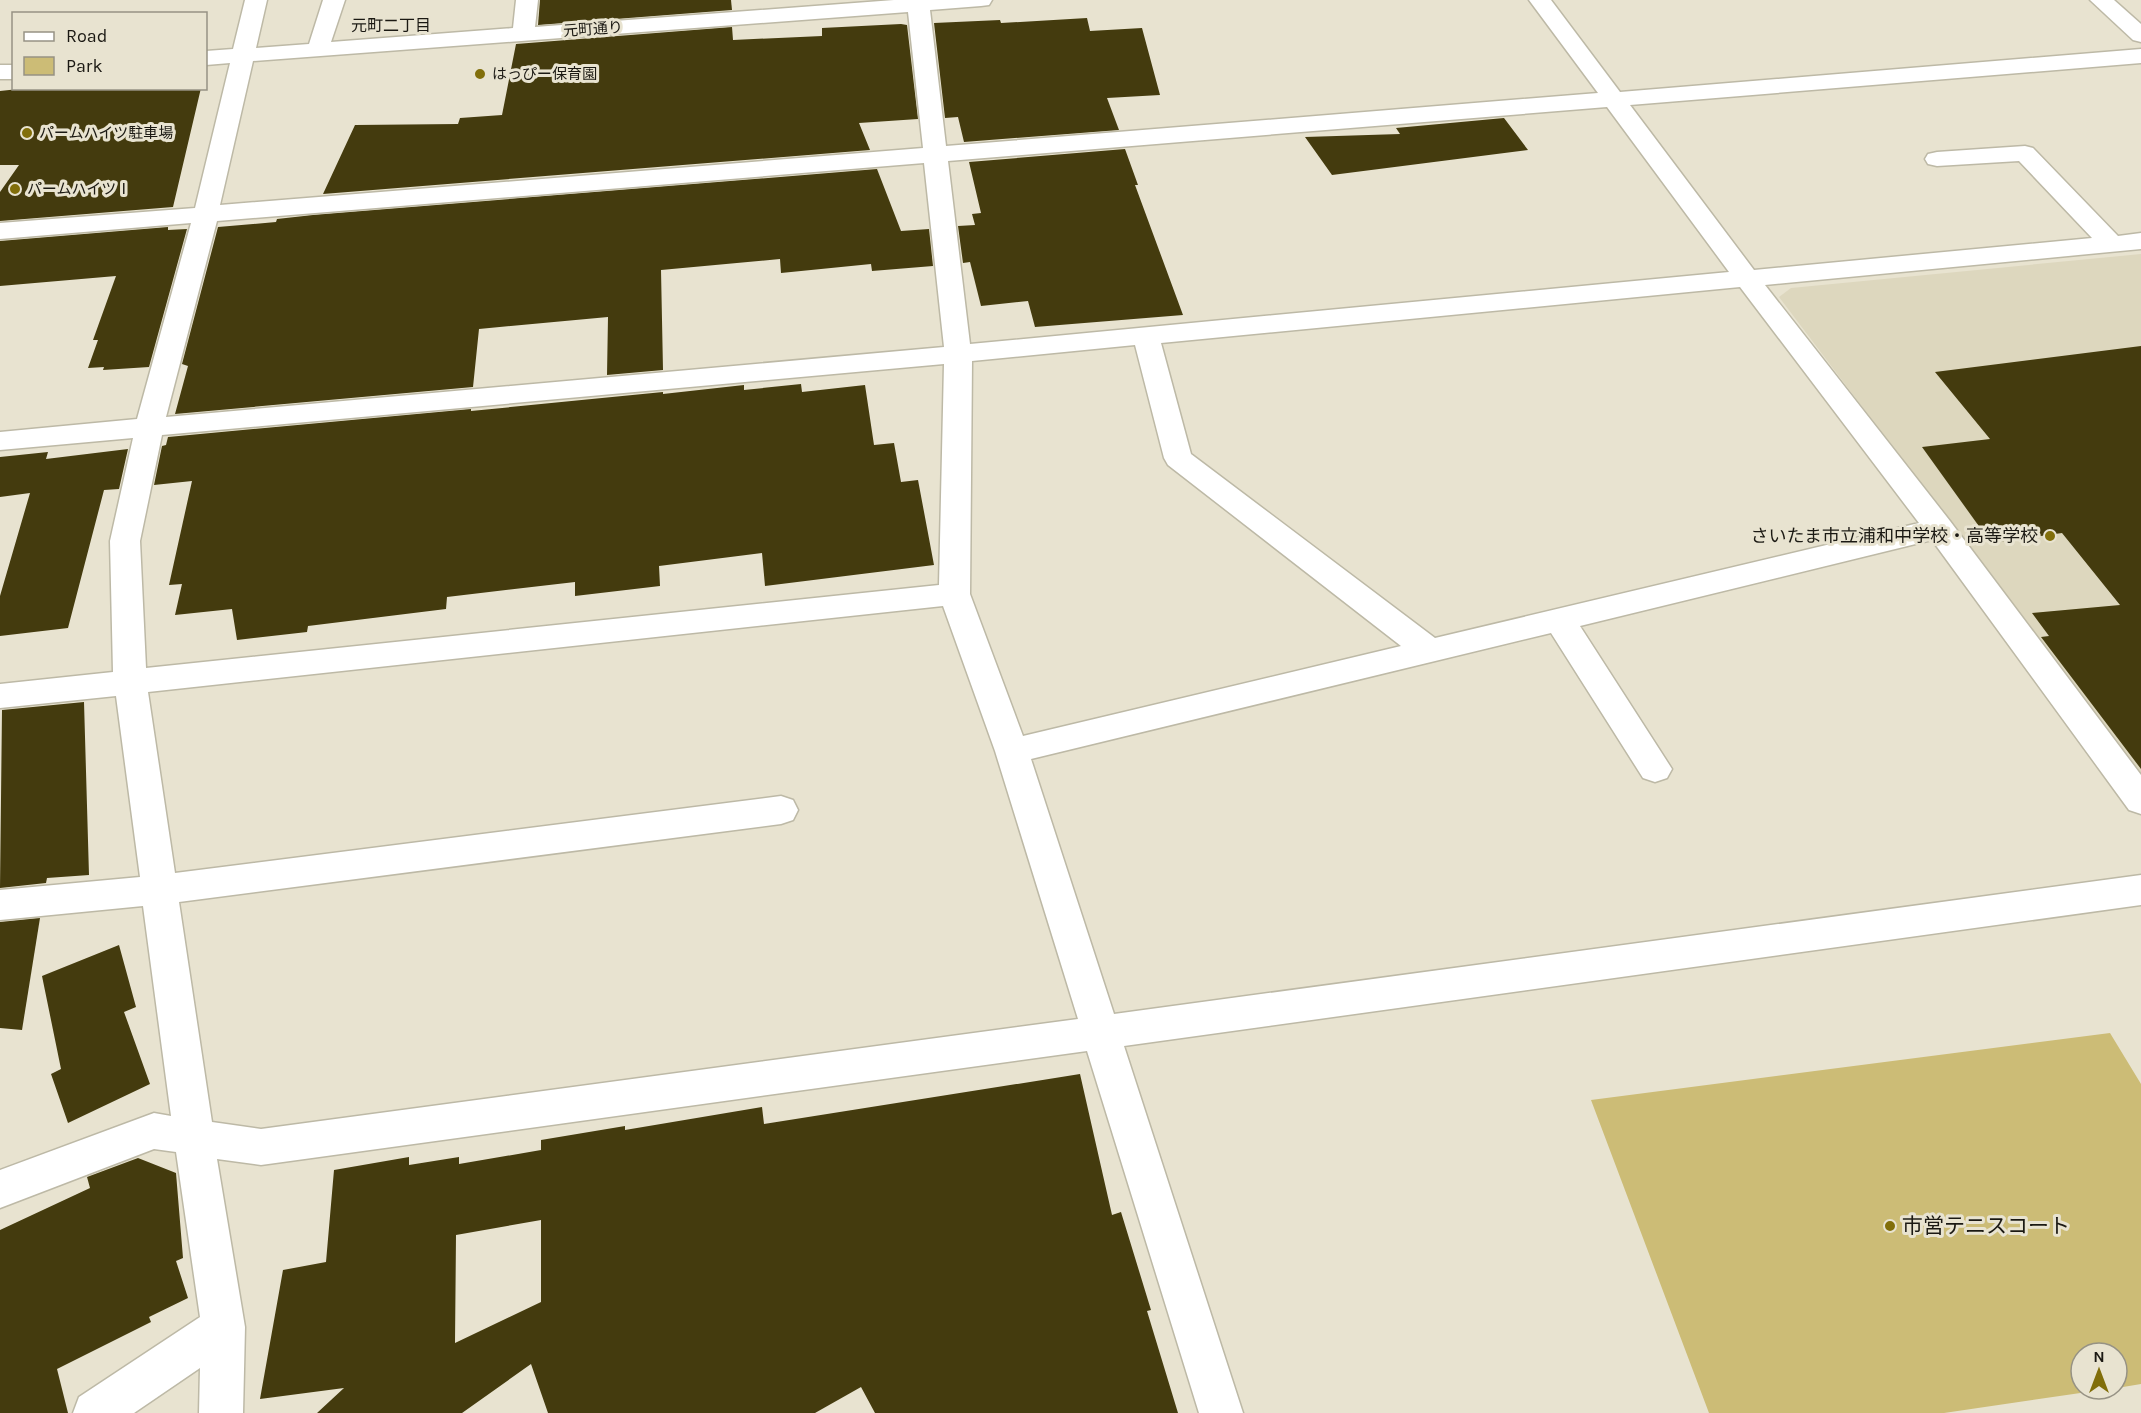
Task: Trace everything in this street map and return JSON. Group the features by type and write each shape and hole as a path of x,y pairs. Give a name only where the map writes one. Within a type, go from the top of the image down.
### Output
{"street":[{"path":"221,1413 223,1327 130,682 125,541 149,428 206,214 256,0"},
{"path":"318,49 334,0"},
{"path":"523,34 527,0"},
{"name":"元町通り","path":"207,58 919,2 981,0"},
{"path":"1540,0 1748,280 1939,528 2141,801"},
{"path":"2101,0 2141,35"},
{"path":"919,2 958,354 954,594 1012,751 1221,1413"},
{"path":"0,231 2141,56"},
{"path":"1937,159 2025,153 2112,244"},
{"path":"0,441 958,354 2141,241"},
{"path":"1146,336 1178,458 1430,651"},
{"path":"1012,751 1939,528"},
{"path":"0,696 954,594"},
{"path":"1559,619 1655,770"},
{"path":"0,905 159,890 781,810"},
{"path":"0,1189 154,1131 261,1147 2141,890"},
{"path":"95,1413 223,1327"}],"shaded area":[{"name":"さいたま市立浦和中学校・高等学校","path":"2141,254 2141,775 1779,297 1791,288"}],"green space":[{"name":"市営テニスコート","path":"2110,1033 2141,1084 2141,1384 2129,1386 2129,1341 2069,1341 2069,1395 1944,1413 1709,1413 1591,1100"}],"building":[{"path":"540,0 731,0 732,10 538,25"},
{"path":"1087,18 1090,31 1142,28 1160,95 1107,98 1119,130 964,142 958,117 945,118 934,23 1000,20 1001,23"},
{"path":"907,25 918,119 859,123 870,150 323,194 355,125 458,124 460,118 502,115 516,44 732,27 733,40 822,36 822,28"},
{"path":"201,90 173,207 0,221 0,192 19,165 0,165 0,91"},
{"path":"1504,118 1528,150 1332,175 1305,137 1400,134 1396,128"},
{"path":"1125,149 1138,185 1135,185 1183,315 1035,327 1028,301 981,306 970,262 963,263 958,226 975,225 972,214 981,213 969,162"},
{"path":"877,169 901,231 929,229 933,266 872,271 871,264 781,273 780,259 661,270 663,370 607,375 608,317 479,329 473,387 175,414 188,366 182,364 218,227 276,222 277,219 313,215"},
{"path":"168,227 168,230 187,229 149,367 103,370 104,367 88,368 98,340 93,340 116,276 0,286 0,241"},
{"path":"2141,346 2141,769 2041,637 2049,636 2032,613 2120,605 2062,533 1991,543 1922,447 1990,439 1935,372"},
{"path":"801,384 802,392 865,385 874,445 894,443 901,482 918,480 934,565 765,586 762,553 659,566 660,586 575,596 575,582 447,597 446,609 308,626 307,632 237,640 232,609 175,615 182,584 169,585 192,481 154,485 162,446 166,445 168,437 744,385 744,390"},
{"path":"128,449 119,489 104,490 68,628 0,636 0,596 30,493 0,497 0,457 48,452 46,459"},
{"path":"84,702 89,875 47,878 46,883 0,888 2,710"},
{"path":"40,918 22,1030 0,1028 0,922"},
{"path":"119,945 136,1007 124,1012 150,1084 68,1123 51,1074 61,1069 42,976"},
{"path":"1080,1074 1112,1215 1121,1212 1151,1310 1147,1311 1178,1413 875,1413 861,1387 815,1413 548,1413 531,1364 462,1413 317,1413 344,1388 260,1399 283,1270 326,1262 334,1170 409,1157 409,1165 459,1157 459,1164 541,1150 541,1140 625,1126 625,1130 762,1107 764,1124","holes":["541,1220 541,1302 455,1343 456,1235"]},
{"path":"138,1158 176,1173 183,1258 176,1261 188,1298 149,1317 151,1322 57,1369 68,1413 0,1413 0,1230 90,1188 87,1177"}],"place":[{"name":"はっぴー保育園","path":"480,74"},
{"name":"パームハイツ駐車場","path":"27,133"},
{"name":"パームハイツⅠ","path":"15,189"},
{"name":"さいたま市立浦和中学校・高等学校","path":"2050,536"},
{"name":"市営テニスコート","path":"1890,1226"}],"district":[{"name":"元町二丁目","path":"391,25"}]}
